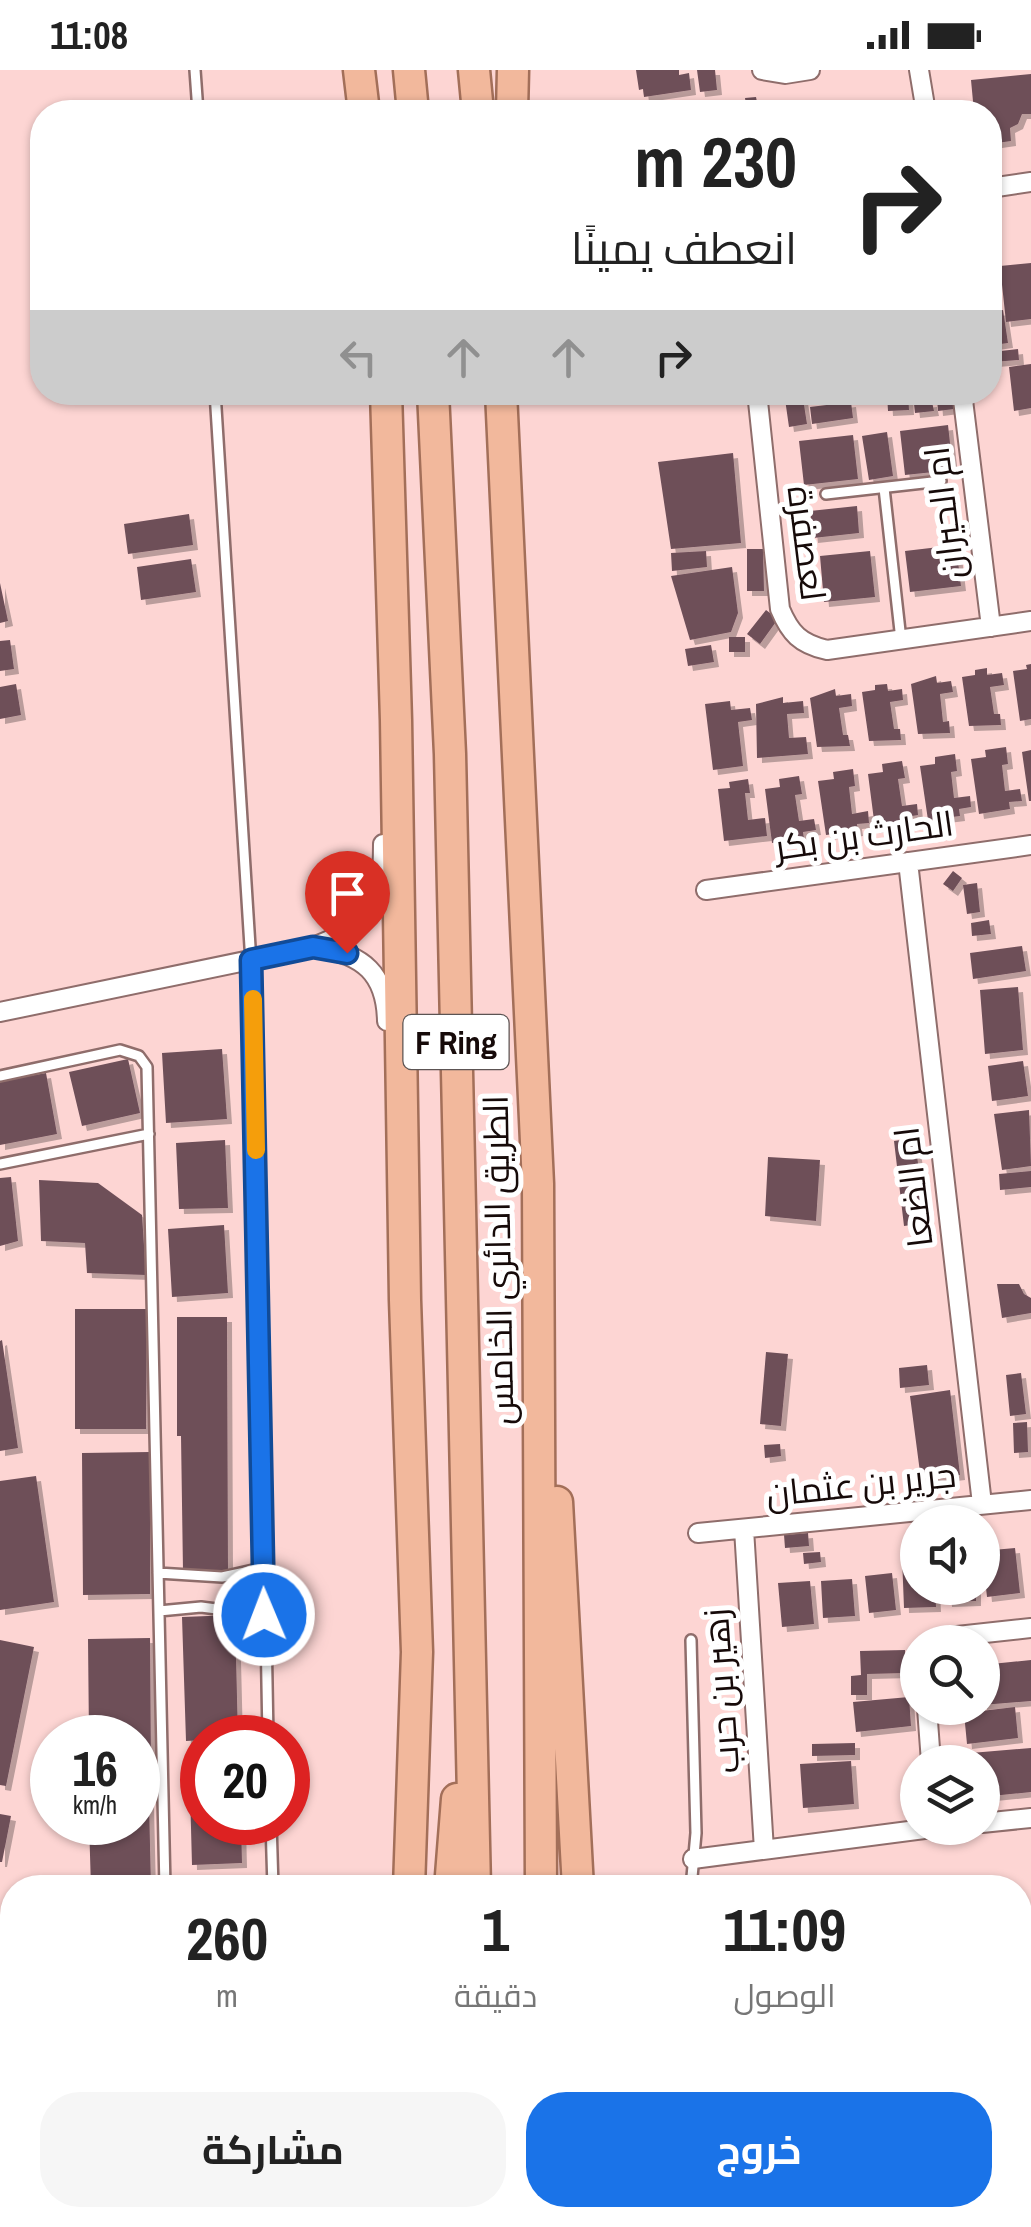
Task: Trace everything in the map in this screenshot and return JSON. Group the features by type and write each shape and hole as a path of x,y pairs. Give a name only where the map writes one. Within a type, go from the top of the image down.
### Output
{"highway":[{"path":"359,70 363,100"},
{"path":"410,70 412,100"},
{"path":"474,70 477,100"},
{"path":"512,100 513,70"},
{"path":"386,405 417,1652 409,1875"},
{"name":"الطريق الدائري الخامس","path":"435,405 450,754 476,1875"},
{"name":"الطريق الدائري الخامس","path":"502,405 538,1184 541,1875"},
{"path":"538,1184 577,1875"},
{"path":"451,1875 469,1691"}],"street":[{"path":"762,70 785,74 810,70"},
{"path":"919,70 924,100"},
{"path":"1002,186 1031,182"},
{"name":"لعصفرة","path":"759,405 780,608 787,628 808,646 826,650 1031,622"},
{"name":"ام الحيران","path":"964,405 991,627"},
{"path":"0,1012 313,947 360,925 380,894 384,770 396,720"},
{"name":"الحارث بن بكر","path":"706,890 1031,845"},
{"name":"ام الضعا","path":"908,862 982,1504"},
{"path":"313,947 355,957 371,971 384,994 388,1163 405,1219"},
{"name":"جرير بن عثمان","path":"698,1533 1031,1500"},
{"name":"زهير بن حرب","path":"744,1529 764,1850"},
{"path":"1000,1631 1031,1628"},
{"path":"1000,1821 1031,1818"},
{"path":"694,1859 900,1832"}],"lane":[{"path":"195,70 197,100"},
{"path":"217,405 251,960 267,1715"},
{"path":"826,494 941,482"},
{"path":"884,488 900,640"},
{"path":"0,1076 120,1050 134,1052 146,1067 165,1875"},
{"path":"0,1164 149,1134"},
{"path":"158,1574 211,1578 263,1568"},
{"path":"159,1612 212,1607 264,1615"},
{"path":"691,1640 696,1833 692,1875"},
{"path":"272,1845 273,1875"}],"building":[{"path":"636,70 689,73 691,90 644,97"},
{"path":"697,70 715,70 717,90 700,92"},
{"path":"1031,74 1031,114 1022,114 1018,124 1010,128 1011,141 1002,142 1002,100 973,100 971,80"},
{"path":"1031,263 1031,319 1006,322 1002,266"},
{"path":"1002,310 1008,343 1002,344"},
{"path":"1018,349 1019,360 1002,361 1002,351"},
{"path":"1031,364 1031,408 1014,411 1009,367"},
{"path":"786,405 804,405 807,424 789,427"},
{"path":"851,405 853,418 812,424 810,407"},
{"path":"888,405 909,405 909,410 888,411"},
{"path":"914,405 933,405 934,411 915,413"},
{"path":"938,405 953,405 954,409 938,411"},
{"path":"948,425 953,470 905,475 900,431"},
{"path":"887,432 893,476 869,480 862,436"},
{"path":"853,435 858,479 804,485 799,441"},
{"path":"733,453 741,543 671,549 658,462"},
{"path":"857,506 859,533 813,538 810,511"},
{"path":"189,514 193,545 128,554 124,524"},
{"path":"956,545 961,586 910,592 905,551"},
{"path":"747,549 763,549 764,591 747,591"},
{"path":"706,551 707,567 672,571 671,553"},
{"path":"870,551 875,597 824,602 820,556"},
{"path":"191,559 196,592 141,600 137,567"},
{"path":"732,567 738,613 731,632 690,640 671,576"},
{"path":"0,583 8,621 0,623"},
{"path":"766,610 778,619 760,644 747,634"},
{"path":"729,637 745,637 745,652 729,652"},
{"path":"10,640 14,669 0,671 0,641"},
{"path":"711,645 714,662 688,666 685,649"},
{"path":"1031,664 1031,719 1020,721 1013,671 1027,669 1026,665"},
{"path":"987,668 987,675 1002,673 1004,685 990,687 994,714 1000,714 1001,725 969,726 962,677"},
{"path":"936,676 937,683 951,681 953,692 940,694 943,722 949,721 950,733 918,734 911,684"},
{"path":"16,684 21,715 0,719 0,687"},
{"path":"887,684 888,691 902,689 903,700 890,702 894,729 900,729 901,740 869,741 862,692"},
{"path":"835,689 836,696 851,694 852,706 839,708 843,735 848,735 850,746 817,747 810,698"},
{"path":"783,697 783,703 803,701 804,713 787,714 789,738 806,737 808,754 757,758 756,704"},
{"path":"730,701 731,710 750,708 752,720 738,722 743,766 713,770 705,704"},
{"path":"1006,747 1008,764 1002,765 1005,791 1020,789 1022,801 1009,802 1010,809 979,814 971,759 986,757 985,750"},
{"path":"1031,750 1031,801 1029,801 1022,752"},
{"path":"955,754 957,771 951,772 954,798 970,796 971,807 959,809 960,816 928,820 920,766 935,764 935,757"},
{"path":"902,761 905,778 898,779 902,806 917,804 918,815 906,817 907,823 875,828 868,774 883,772 882,764"},
{"path":"853,769 855,786 849,787 852,814 868,811 869,823 857,824 858,831 826,835 818,781 834,779 833,772"},
{"path":"799,776 802,794 795,795 799,821 814,819 816,830 803,832 804,839 772,843 765,789 780,787 779,779"},
{"path":"748,779 748,820 765,818 767,836 724,841 718,789 730,788 729,782"},
{"path":"953,871 962,878 953,891 943,884"},
{"path":"977,883 980,912 967,914 963,885"},
{"path":"989,920 991,934 972,936 971,923"},
{"path":"1022,946 1026,971 973,979 970,953"},
{"path":"1018,987 1023,1050 985,1054 980,990"},
{"path":"222,1049 227,1119 166,1123 162,1053"},
{"path":"128,1059 140,1113 82,1126 69,1072"},
{"path":"1023,1061 1028,1096 992,1101 988,1066"},
{"path":"46,1073 57,1134 0,1145 0,1081"},
{"path":"1029,1110 1031,1166 1002,1170 994,1114"},
{"path":"915,1138 925,1223 904,1226 894,1141"},
{"path":"225,1140 228,1208 179,1209 176,1143"},
{"path":"768,1157 820,1160 816,1221 765,1216"},
{"path":"1031,1171 1031,1187 1000,1190 999,1174"},
{"path":"11,1177 18,1241 0,1246 0,1178"},
{"path":"39,1180 98,1183 142,1215 146,1275 87,1273 85,1243 41,1241"},
{"path":"224,1225 228,1293 172,1297 168,1229"},
{"path":"997,1284 1019,1284 1031,1298 1031,1313 1002,1318"},
{"path":"75,1309 147,1309 146,1429 75,1429"},
{"path":"177,1317 227,1317 228,1571 183,1571"},
{"path":"0,1341 18,1448 0,1451"},
{"path":"766,1352 788,1354 781,1426 760,1424"},
{"path":"927,1365 929,1385 900,1388 899,1368"},
{"path":"1021,1373 1026,1414 1010,1416 1006,1375"},
{"path":"950,1390 960,1475 921,1480 910,1396"},
{"path":"1027,1422 1028,1452 1014,1453 1013,1423"},
{"path":"780,1444 781,1456 765,1458 764,1445"},
{"path":"150,1452 150,1594 83,1595 82,1453"},
{"path":"36,1476 54,1602 0,1610 0,1481"},
{"path":"808,1533 809,1546 785,1548 784,1535"},
{"path":"1015,1548 1020,1593 1000,1595 1000,1549"},
{"path":"820,1552 821,1562 804,1564 803,1553"},
{"path":"892,1573 896,1610 869,1613 865,1576"},
{"path":"852,1579 855,1616 823,1618 821,1581"},
{"path":"810,1581 814,1624 782,1627 778,1583"},
{"path":"904,1605 936,1605 936,1607"},
{"path":"235,1615 237,1715 185,1715 182,1617"},
{"path":"150,1638 151,1715 89,1715 88,1639"},
{"path":"0,1640 34,1647 6,1786 0,1785"},
{"path":"900,1650 900,1673 867,1674 867,1695 851,1695 851,1676 861,1675 860,1651"},
{"path":"1031,1660 1031,1701 1000,1704 1000,1663"},
{"path":"900,1698 900,1725 911,1726 856,1732 853,1702"},
{"path":"1015,1707 1018,1738 967,1744 965,1725 1000,1725 1000,1709"},
{"path":"855,1743 855,1755 812,1756 812,1744"},
{"path":"1031,1748 1031,1792 1000,1795 1000,1751"},
{"path":"851,1761 854,1804 803,1808 800,1764"},
{"path":"0,1814 11,1816 2,1862 0,1862"},
{"path":"90,1845 150,1845 151,1875 91,1875"},
{"path":"191,1845 242,1845 242,1863 192,1865"}],"slow traffic":[{"path":"253,999 256,1150"}],"route":[{"path":"264,1615 251,960 313,947 347,953"}]}
